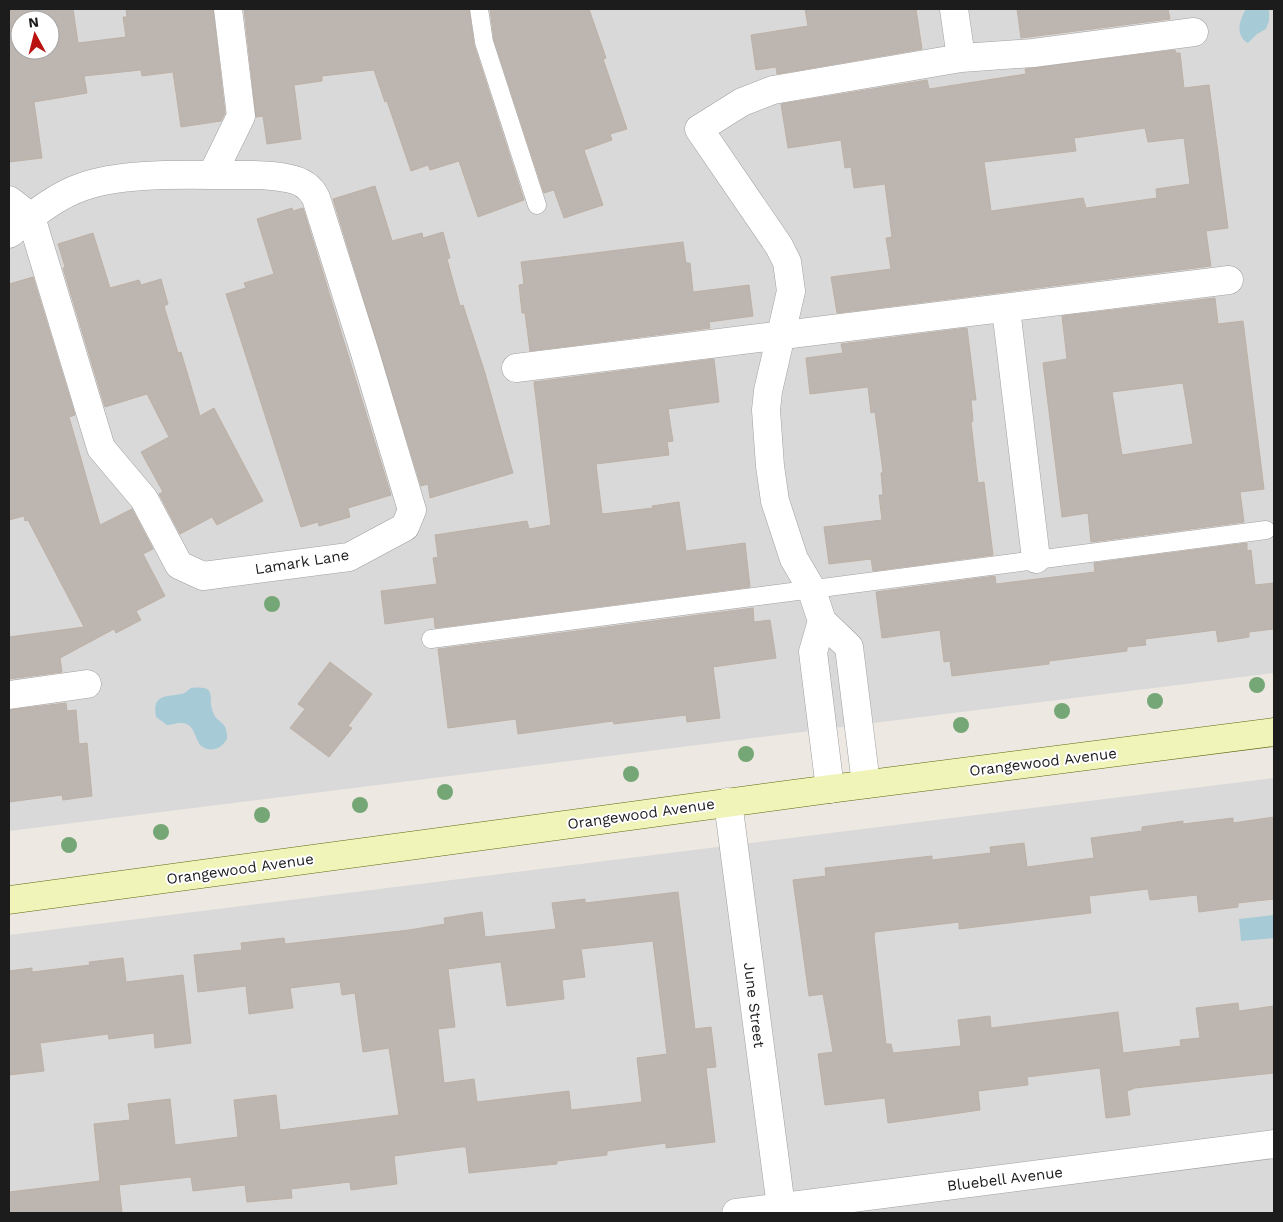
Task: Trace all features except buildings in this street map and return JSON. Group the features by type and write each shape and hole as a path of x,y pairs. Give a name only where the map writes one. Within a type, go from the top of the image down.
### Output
{"main road":[{"name":"Orangewood Avenue","path":"9,900 728,802 1274,732"}],"street":[{"path":"212,175 241,116 228,9"},
{"path":"954,9 961,58"},
{"path":"866,784 849,647 822,621 811,588 794,559 783,527 770,466 766,410 768,392 791,291 787,262 779,246 699,129 742,102 773,90 961,58 1033,54 1194,32"},
{"name":"Lamark Lane","path":"9,234 31,218 69,192 84,186 148,176 212,175 286,178 307,186 316,198 366,354 412,510 405,527 349,557 203,576 179,566 144,499 101,448 31,218"},
{"path":"9,200 31,218"},
{"path":"516,368 1229,280"},
{"path":"1006,309 1036,559"},
{"path":"822,621 813,652 830,789"},
{"path":"9,694 87,684"},
{"name":"June Street","path":"728,802 781,1208"},
{"name":"Bluebell Avenue","path":"736,1213 1274,1144"}],"lane":[{"path":"479,9 484,42 537,204"},
{"path":"431,639 1266,530"}],"shaded area":[{"path":"9,9 1274,9 1274,673 9,831"},
{"path":"1274,778 1274,1213 9,1213 9,935"}],"water":[{"path":"1246,9 1269,9 1269,21 1266,29 1257,34 1248,43 1241,36 1240,32 1240,23"},
{"path":"191,688 205,688 209,690 213,712 226,728 227,739 216,749 208,749 201,746 189,725 180,723 167,725 156,717 155,710 158,700 184,693"},
{"path":"1274,915 1274,938 1241,941 1239,919"}]}
